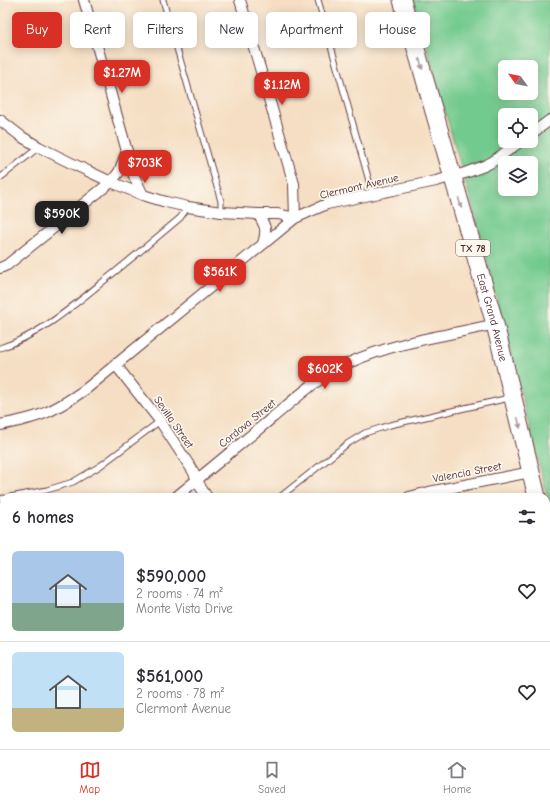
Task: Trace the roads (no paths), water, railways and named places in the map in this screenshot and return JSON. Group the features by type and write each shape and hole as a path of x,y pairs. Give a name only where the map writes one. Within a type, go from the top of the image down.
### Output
{"main road":[{"name":"East Grand Avenue","path":"402,0 495,324 536,493"}],"street":[{"path":"84,0 134,176 143,195"},
{"path":"0,120 39,147 143,195 188,207 221,212 278,214 295,218 294,184 240,0"},
{"path":"538,129 550,120"},
{"name":"Clermont Avenue","path":"0,425 47,413 86,389 295,218 327,204 452,177 488,164 511,148"},
{"path":"0,268 7,265 112,182 119,172 127,151"},
{"path":"258,214 265,225 266,233 263,244"},
{"name":"Cordova Street","path":"181,493 302,394 324,377 350,362 378,351 405,343 495,324"},
{"name":"Sevilla Street","path":"115,364 160,421 193,471 204,493"},
{"name":"Valencia Street","path":"425,493 531,472"}],"lane":[{"path":"162,0 221,201 221,212"},
{"path":"318,0 372,195"},
{"path":"0,178 39,147"},
{"path":"0,348 14,344 44,327 80,300 180,218 188,207"},
{"path":"285,493 347,444 365,433 390,425 513,397"},
{"path":"31,493 73,482 100,466 160,421"}]}
